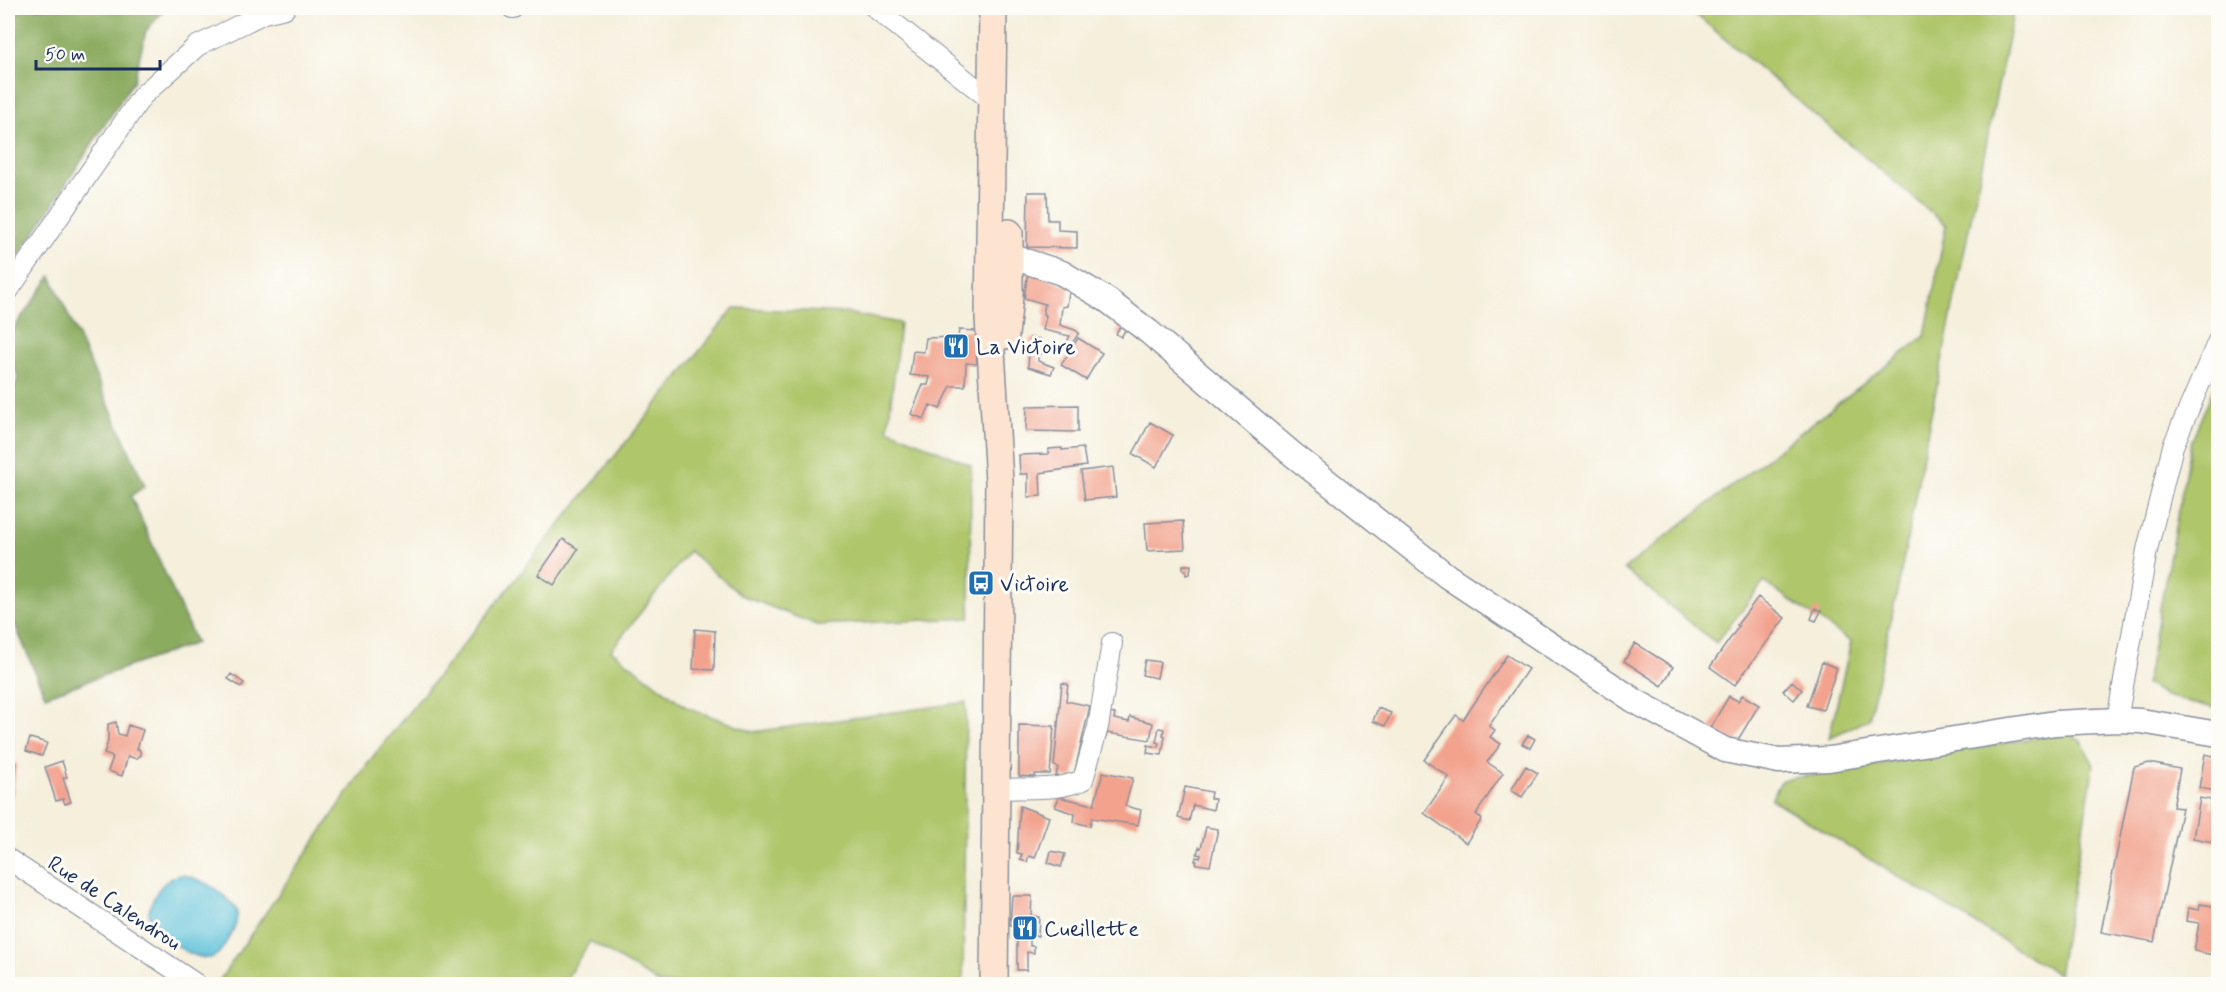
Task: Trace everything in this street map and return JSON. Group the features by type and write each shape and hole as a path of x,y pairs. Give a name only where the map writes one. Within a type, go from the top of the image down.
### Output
{"main road":[{"path":"993,8 1000,84 1000,174 1009,297 998,456 994,984"},
{"path":"1000,84 1008,8"},
{"path":"998,456 992,386 990,280 1000,174"},
{"path":"990,280 1008,259"}],"street":[{"path":"8,291 142,96 198,46 264,13 285,8"},
{"path":"875,8 982,93 1000,84"},
{"path":"1008,259 1019,259 1062,273 1107,300 1149,332 1316,473 1447,576 1635,701 1725,750 1779,761 1829,759 2055,723 2117,720 2141,721 2218,734"},
{"path":"2117,720 2147,550 2173,446 2218,341"},
{"path":"995,789 1043,789 1068,786 1083,780 1098,727 1112,643"},
{"name":"Rue de Calendrou","path":"8,859 196,984"}],"green space":[{"path":"12,8 166,8 146,31 134,80 8,273 8,13"},
{"path":"1688,8 2014,8 1899,583 1869,719 1829,738 1851,642 1764,582 1716,643 1624,569 1925,336 1946,225"},
{"path":"51,276 145,486 131,496 196,643 45,696 8,608 8,397 18,379 8,347 8,336"},
{"path":"734,308 846,313 900,323 888,429 971,465 970,618 817,625 741,595 689,551 611,650 686,707 753,732 966,702 963,984 660,984 590,941 563,984 225,984 219,981 371,759"},
{"path":"2218,378 2218,709 2166,696 2146,684 2191,442"},
{"path":"2067,733 2081,741 2094,765 2058,974 1771,799 1782,780"}],"water":[{"path":"183,875 213,888 237,910 237,920 232,932 220,952 213,957 196,956 175,945 151,921 149,908 157,892 168,880"}],"building":[{"path":"1028,192 1047,192 1048,220 1058,220 1058,230 1077,231 1077,248 1027,247"},
{"path":"1028,272 1070,286 1067,306 1062,307 1060,325 1079,333 1070,346 1066,343 1070,336 1043,330 1046,315 1043,314 1045,304 1024,298"},
{"path":"1121,325 1126,329 1121,337 1116,334"},
{"path":"959,330 976,331 977,364 966,363 965,386 951,386 940,409 930,405 924,419 911,414 923,385 928,385 930,377 910,375 913,351 924,352 926,338 958,337"},
{"path":"1030,338 1040,339 1039,350 1042,350 1042,354 1038,354 1038,361 1054,367 1051,374 1028,367"},
{"path":"1078,338 1102,353 1086,380 1061,365"},
{"path":"1078,405 1078,432 1026,431 1027,406"},
{"path":"1150,422 1173,435 1156,467 1133,454"},
{"path":"1062,448 1062,450 1083,448 1086,466 1040,473 1041,496 1028,497 1028,474 1020,474 1019,455 1048,454 1049,449"},
{"path":"1113,467 1116,497 1085,500 1081,471"},
{"path":"1183,521 1185,549 1147,551 1145,523"},
{"path":"563,539 578,549 554,585 538,575"},
{"path":"1183,565 1191,565 1190,574 1186,575"},
{"path":"1758,597 1785,618 1735,685 1710,667"},
{"path":"1815,608 1821,611 1816,621 1811,619"},
{"path":"695,629 715,631 714,670 693,669"},
{"path":"1635,643 1673,667 1662,686 1624,661"},
{"path":"1507,655 1528,669 1489,726 1495,730 1490,737 1501,744 1487,762 1503,773 1476,814 1482,819 1466,843 1424,813 1449,777 1424,760 1456,715 1463,720"},
{"path":"1145,660 1160,662 1157,678 1142,675"},
{"path":"1822,662 1837,668 1823,710 1807,706"},
{"path":"231,674 244,683 241,687 228,679"},
{"path":"1792,681 1802,690 1794,700 1783,691"},
{"path":"1062,683 1068,684 1066,701 1090,706 1073,779 1056,776 1058,767 1054,766"},
{"path":"1742,695 1759,705 1736,743 1710,728 1729,696 1738,701"},
{"path":"1378,708 1391,713 1385,726 1373,721"},
{"path":"1107,713 1115,714 1114,719 1129,722 1130,717 1153,723 1150,740 1107,733 1106,737 1099,736"},
{"path":"116,722 118,734 125,736 128,725 143,730 137,749 141,755 136,759 128,756 122,776 108,771 113,757 104,754 108,741 108,724"},
{"path":"1019,725 1054,726 1050,774 1035,774 1035,777 1019,776"},
{"path":"1159,728 1164,729 1163,735 1165,736 1162,755 1147,753 1148,745 1158,747 1159,743 1156,742"},
{"path":"1528,735 1535,739 1530,748 1522,744"},
{"path":"30,738 47,743 42,756 26,751"},
{"path":"2205,754 2218,757 2218,843 2193,838 2200,798 2211,800 2210,807 2213,807 2216,791 2199,788"},
{"path":"8,761 17,763 12,799 8,799"},
{"path":"62,761 67,777 63,778 71,802 65,804 63,799 56,801 45,767"},
{"path":"2149,763 2180,769 2173,807 2182,808 2154,942 2101,932 2134,767"},
{"path":"1526,766 1538,773 1522,797 1511,790"},
{"path":"1103,772 1133,778 1125,806 1141,810 1138,825 1092,818 1090,826 1074,822 1075,814 1055,807 1059,797 1094,805"},
{"path":"1185,787 1211,792 1210,798 1215,799 1213,810 1193,805 1189,821 1178,818"},
{"path":"1020,806 1049,817 1035,858 1029,856 1027,862 1020,860 1022,854 1017,853"},
{"path":"1206,827 1218,829 1210,866 1196,864 1197,861 1195,861 1196,857 1200,858 1201,855 1197,854 1199,847 1201,848"},
{"path":"1051,851 1065,854 1061,867 1048,863"},
{"path":"1012,896 1032,896 1031,916 1039,917 1038,936 1030,935 1030,946 1034,946 1034,953 1027,952 1027,970 1017,970 1017,926 1010,926"},
{"path":"2200,904 2218,907 2218,956 2194,951 2199,923 2186,921 2188,908 2199,910"}],"place":[{"name":"La Victoire","path":"956,346"},
{"name":"Victoire","path":"981,583"},
{"name":"Cueillette","path":"1025,928"}]}
